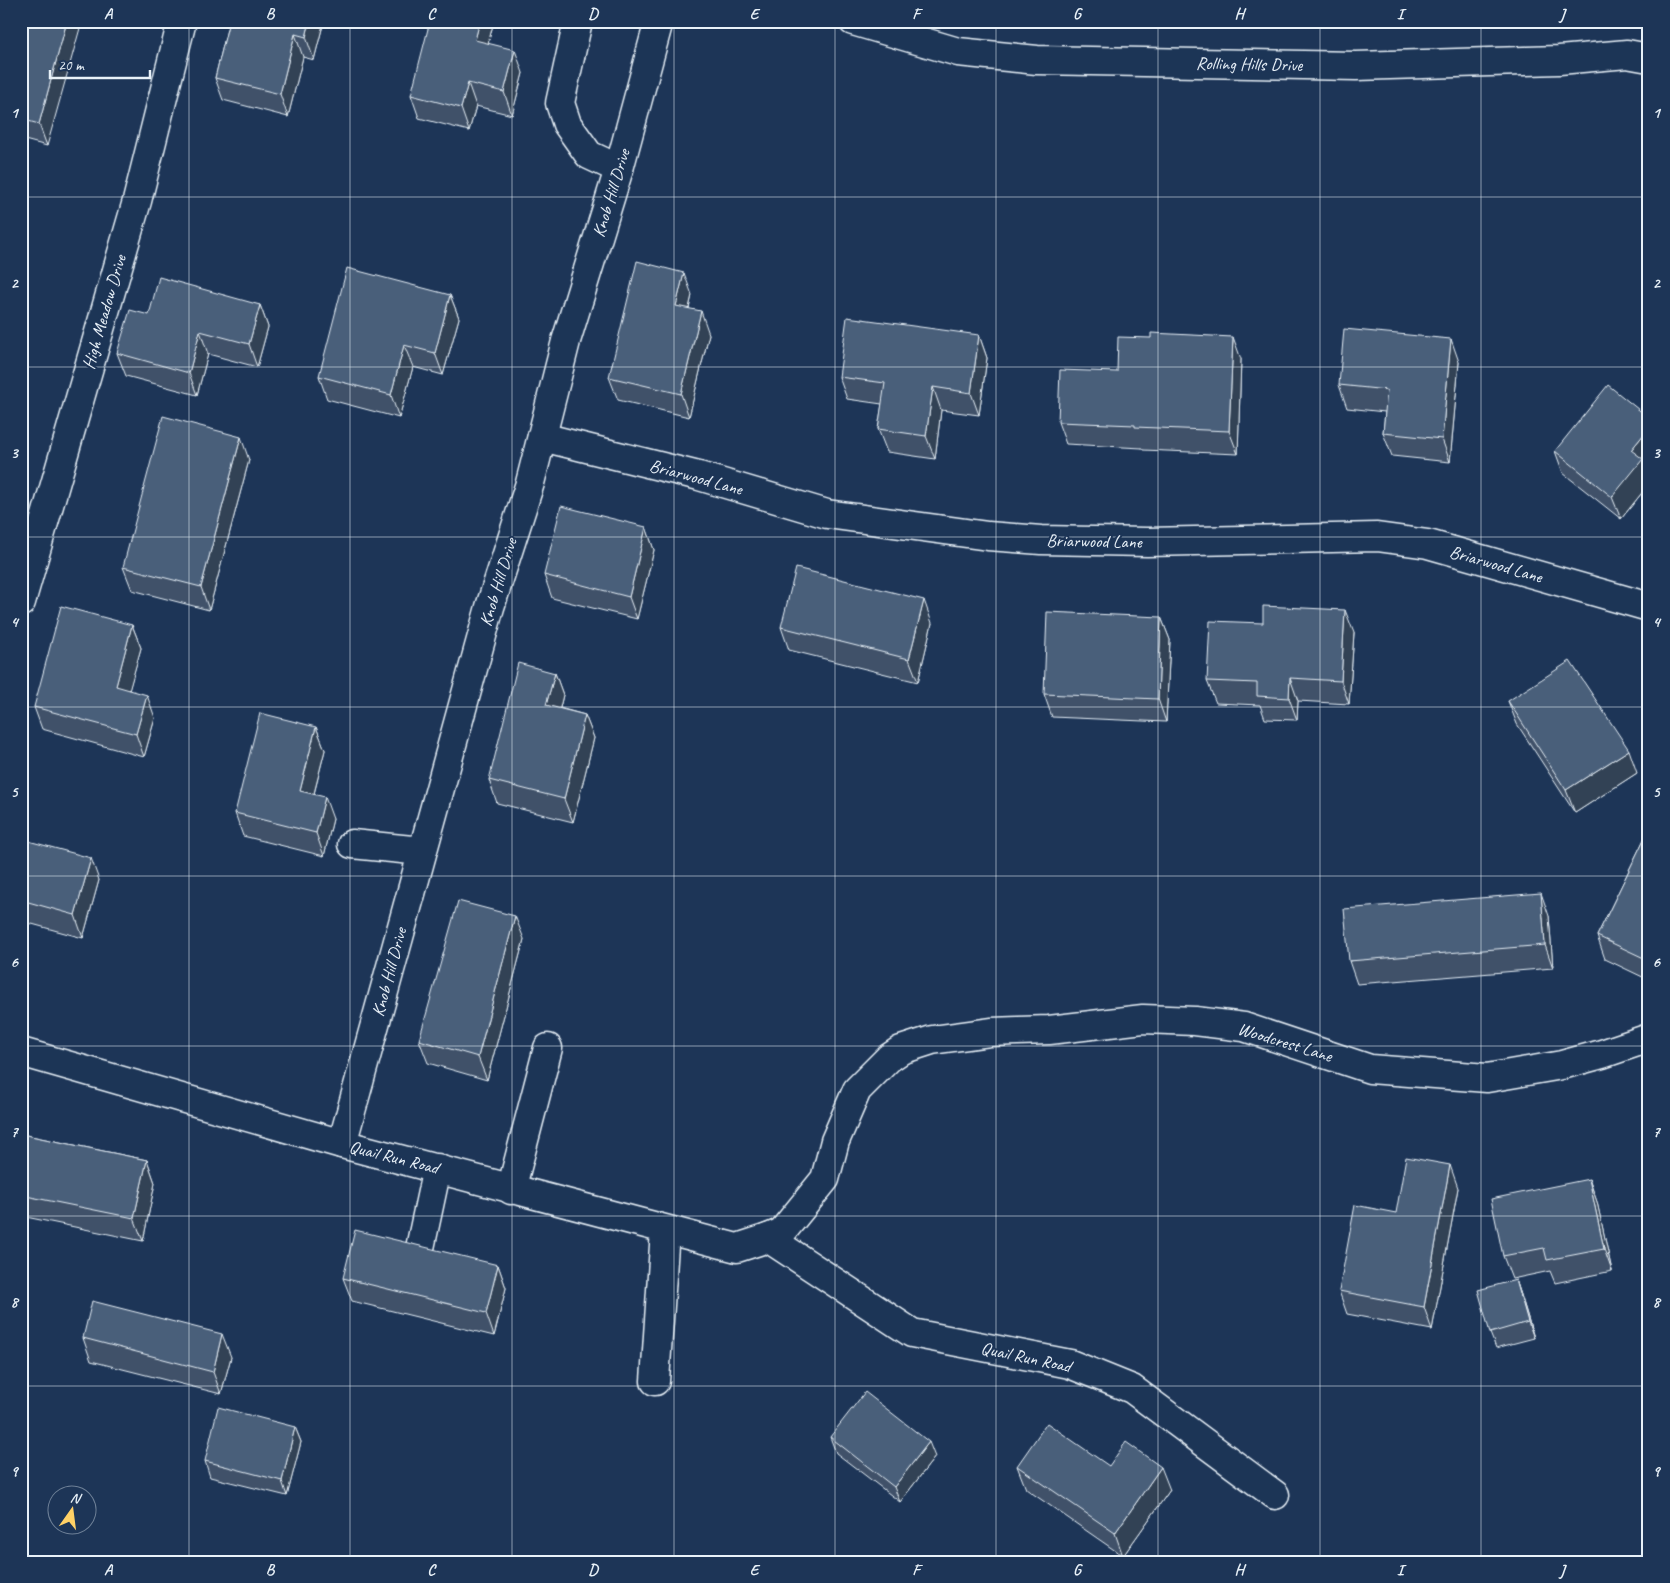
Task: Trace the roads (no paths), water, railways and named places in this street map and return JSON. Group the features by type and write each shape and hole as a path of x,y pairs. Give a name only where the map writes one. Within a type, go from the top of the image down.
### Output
{"street":[{"name":"High Meadow Drive","path":"21,602 137,201 182,21"},
{"path":"578,21 551,105 589,155 619,169"},
{"name":"Knob Hill Drive","path":"342,1144 490,607 530,483 566,341 619,169 659,21"},
{"name":"Rolling Hills Drive","path":"852,21 958,52 1037,60 1356,66 1559,60 1627,54 1649,58"},
{"name":"Briarwood Lane","path":"542,437 699,476 827,514 988,536 1041,540 1147,542 1378,537 1428,544 1649,607"},
{"path":"352,844 422,851"},
{"name":"Woodcrest Lane","path":"889,1058 901,1050 932,1040 991,1032 1049,1030 1143,1019 1195,1021 1244,1027 1370,1070 1488,1078 1562,1065 1649,1038"},
{"path":"511,1190 548,1048"},
{"name":"Quail Run Road","path":"21,1052 342,1144 736,1248 782,1232 826,1179 835,1141 857,1090 889,1058"},
{"path":"420,1248 436,1168"},
{"path":"655,1381 665,1230"},
{"name":"Quail Run Road","path":"768,1238 912,1333 1070,1364 1132,1389 1276,1495"}]}
